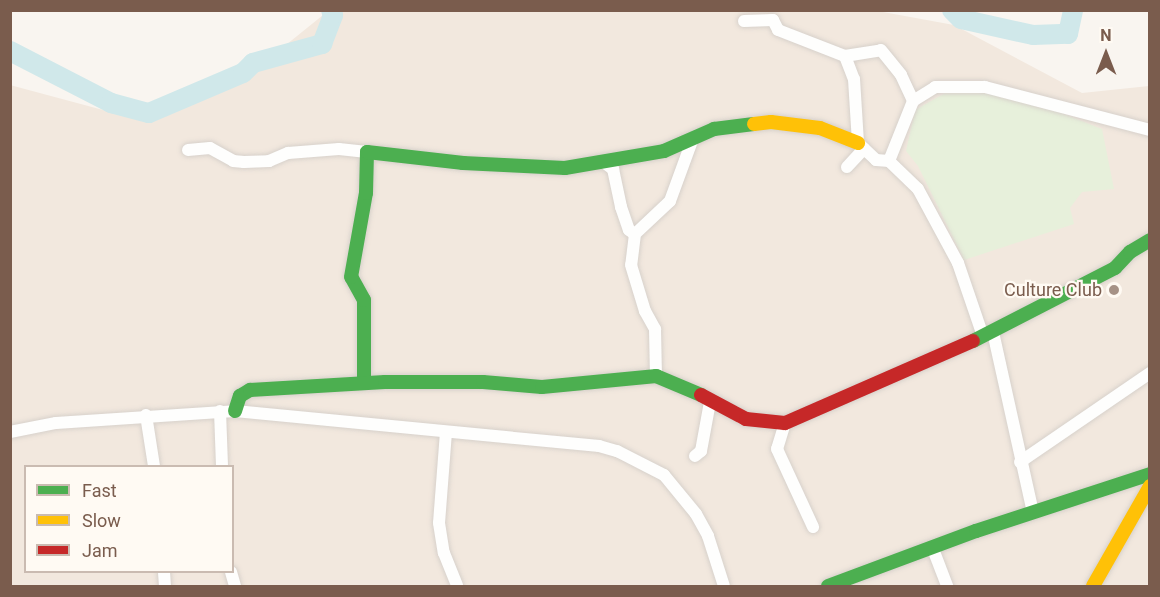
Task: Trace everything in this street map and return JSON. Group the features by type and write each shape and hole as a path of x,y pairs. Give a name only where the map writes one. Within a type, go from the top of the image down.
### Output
{"street":[{"path":"744,21 773,20 778,30 845,56 881,50 901,75 913,101"},
{"path":"845,56 854,79 861,146 847,167"},
{"path":"889,161 913,101 935,87 985,87 1149,130"},
{"path":"188,150 210,148 233,161 244,162 269,160 288,153 339,149 521,167 606,164 692,141 714,129 771,122 820,128 861,146 876,160 889,161 918,189 958,263 988,334 1032,513"},
{"path":"656,376 655,329 645,311 630,265 635,234 670,201 692,141"},
{"path":"363,383 364,300 351,277 366,193 367,152"},
{"path":"606,164 614,169 621,207 629,230 635,234"},
{"path":"235,411 240,396 250,390 363,383 483,382 542,387 656,376 679,383 710,402 746,419 785,423 988,334 1115,268 1130,252 1149,240"},
{"path":"1020,462 1149,373"},
{"path":"695,456 701,451 710,402"},
{"path":"220,411 222,465"},
{"path":"11,432 32,425 146,415 235,411 599,446 617,451 664,475 704,529 724,586"},
{"path":"146,415 154,465"},
{"path":"785,423 777,449 813,527"},
{"path":"446,432 439,488 439,523 444,553 457,586"},
{"path":"828,586 1149,474"},
{"path":"1093,586 1149,486"},
{"path":"933,549 947,586"}],"shaded area":[{"path":"872,10 954,25 1082,93 1149,86 1149,586 11,586 10,85 144,121 250,74 328,11"}],"green space":[{"path":"954,88 1034,102 1102,129 1114,189 1082,192 1070,208 1074,224 964,260 918,166 906,151 915,110"}],"waterway":[{"path":"10,51 111,103 149,113 243,73 253,63 322,44 333,15 331,10"},
{"path":"952,10 961,19 1033,35 1068,34 1073,10"}],"traffic: fast":[{"path":"364,383 364,300 351,277 366,193 367,152 463,163 565,168 664,151 714,129 754,124"},
{"path":"973,341 1115,268 1130,252 1150,240"},
{"path":"235,411 240,396 250,390 385,382 483,382 542,387 656,376 701,395"},
{"path":"828,586 976,531 1150,474"}],"traffic: slow":[{"path":"754,124 771,122 820,128 858,143"},
{"path":"1093,586 1150,486"}],"traffic: jam":[{"path":"701,395 746,419 785,423 973,341"}],"place":[{"name":"Culture Club","path":"1114,290"}]}
